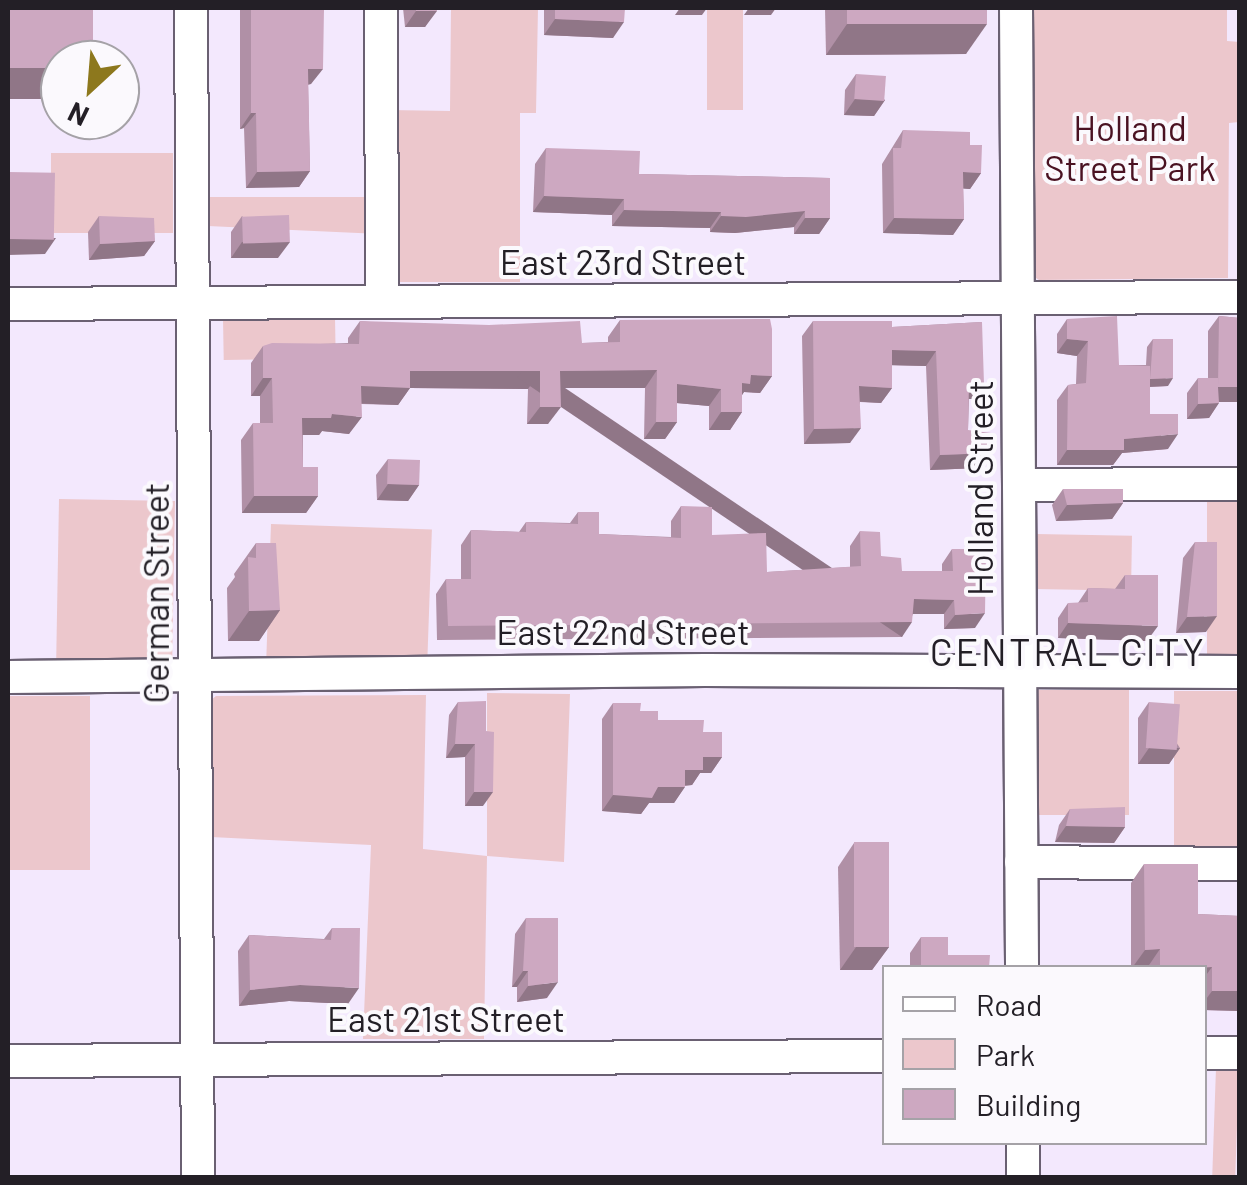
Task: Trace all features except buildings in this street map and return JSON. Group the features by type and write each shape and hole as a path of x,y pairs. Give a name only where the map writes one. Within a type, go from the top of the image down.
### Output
{"street":[{"name":"German Street","path":"192,8 198,1178"},
{"path":"381,8 382,302"},
{"name":"Holland Street","path":"1016,8 1022,965"},
{"name":"East 23rd Street","path":"8,304 1240,296"},
{"path":"1019,485 1240,484"},
{"name":"East 22nd Street","path":"8,677 1240,672"},
{"path":"1021,862 1240,864"},
{"path":"1207,1053 1240,1053"},
{"name":"East 21st Street","path":"8,1061 882,1056"},
{"path":"1023,1145 1023,1178"}],"green space":[{"path":"451,8 538,8 536,113 520,113 520,282 388,282 389,110 450,111"},
{"path":"707,8 743,8 743,110 707,110"},
{"name":"Holland Street Park","path":"1032,8 1227,8 1227,41 1240,42 1239,122 1229,123 1228,278 1039,280 1033,276"},
{"path":"51,153 173,153 173,233 51,233"},
{"path":"207,197 379,197 380,234 208,226"},
{"path":"335,317 336,358 224,360 223,319"},
{"path":"1207,490 1239,490 1239,656 1207,656"},
{"path":"59,499 175,501 172,664 56,662"},
{"path":"271,524 432,530 427,668 266,662"},
{"path":"1036,534 1132,536 1131,591 1035,589"},
{"path":"1037,690 1129,690 1129,815 1037,815"},
{"path":"1174,691 1239,691 1239,851 1174,851"},
{"path":"487,693 570,694 564,862 487,856"},
{"path":"426,695 423,849 487,856 484,1039 363,1039 371,845 211,837 210,701 216,696"},
{"path":"8,696 90,696 90,870 8,870"},
{"path":"1216,1068 1239,1069 1235,1178 1212,1178"}],"district":[{"name":"CENTRAL CITY","path":"1068,652"}]}
